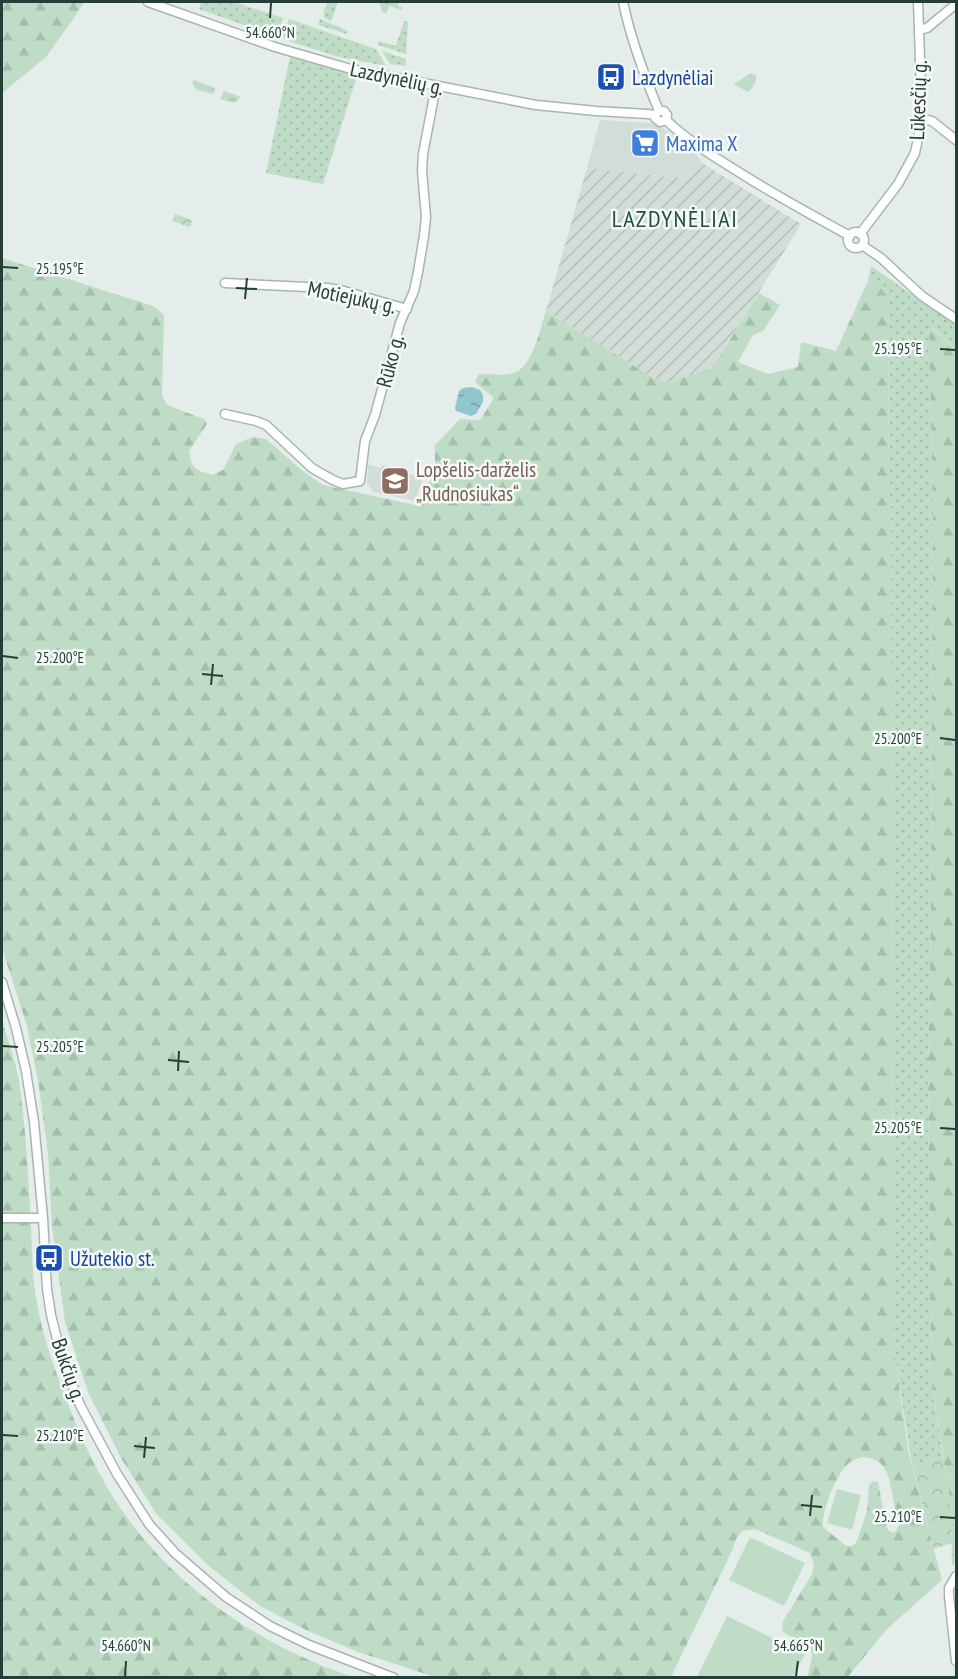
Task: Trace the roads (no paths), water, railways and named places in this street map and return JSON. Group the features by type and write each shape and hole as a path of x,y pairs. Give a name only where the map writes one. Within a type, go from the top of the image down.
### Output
{"street":[{"name":"Lazdynėlių g.","path":"148,2 275,47 351,69 536,105 657,113 655,118 660,122 666,120 678,131 732,168 850,236"},
{"path":"623,2 632,41 657,113"},
{"path":"918,2 919,30"},
{"name":"Lūkesčių g.","path":"860,234 909,168 915,153 922,119 919,30 927,28 957,4"},
{"name":"Rūko g.","path":"225,414 266,425 312,468 333,480 343,484 360,481 365,441 375,415 400,323 414,291 426,217 422,171 423,153 436,86"},
{"path":"922,119 932,121 957,140"},
{"path":"860,234 864,241 862,245 853,248 848,242 850,236 860,234"},
{"path":"862,245 881,258 922,296 957,319"},
{"name":"Motiejukų g.","path":"225,283 328,288 407,309"},
{"name":"Bukčių g.","path":"2,982 26,1071 34,1122 51,1315 61,1355 80,1405 117,1474 149,1524 176,1553 226,1597 270,1626 309,1645 394,1677"},
{"path":"2,1218 43,1218"},
{"path":"957,1576 949,1588 949,1596 957,1661"}],"water":[{"path":"472,387 480,390 483,402 476,414 471,416 456,411 455,408 459,391"}],"place":[{"name":"Lazdynėliai","path":"611,77"},
{"name":"Maxima X","path":"645,143"},
{"name":"Lopšelis-darželis „Rudnosiukas“","path":"395,481"},
{"name":"Užutekio st.","path":"49,1258"}],"district":[{"name":"LAZDYNĖLIAI","path":"675,218"}]}
